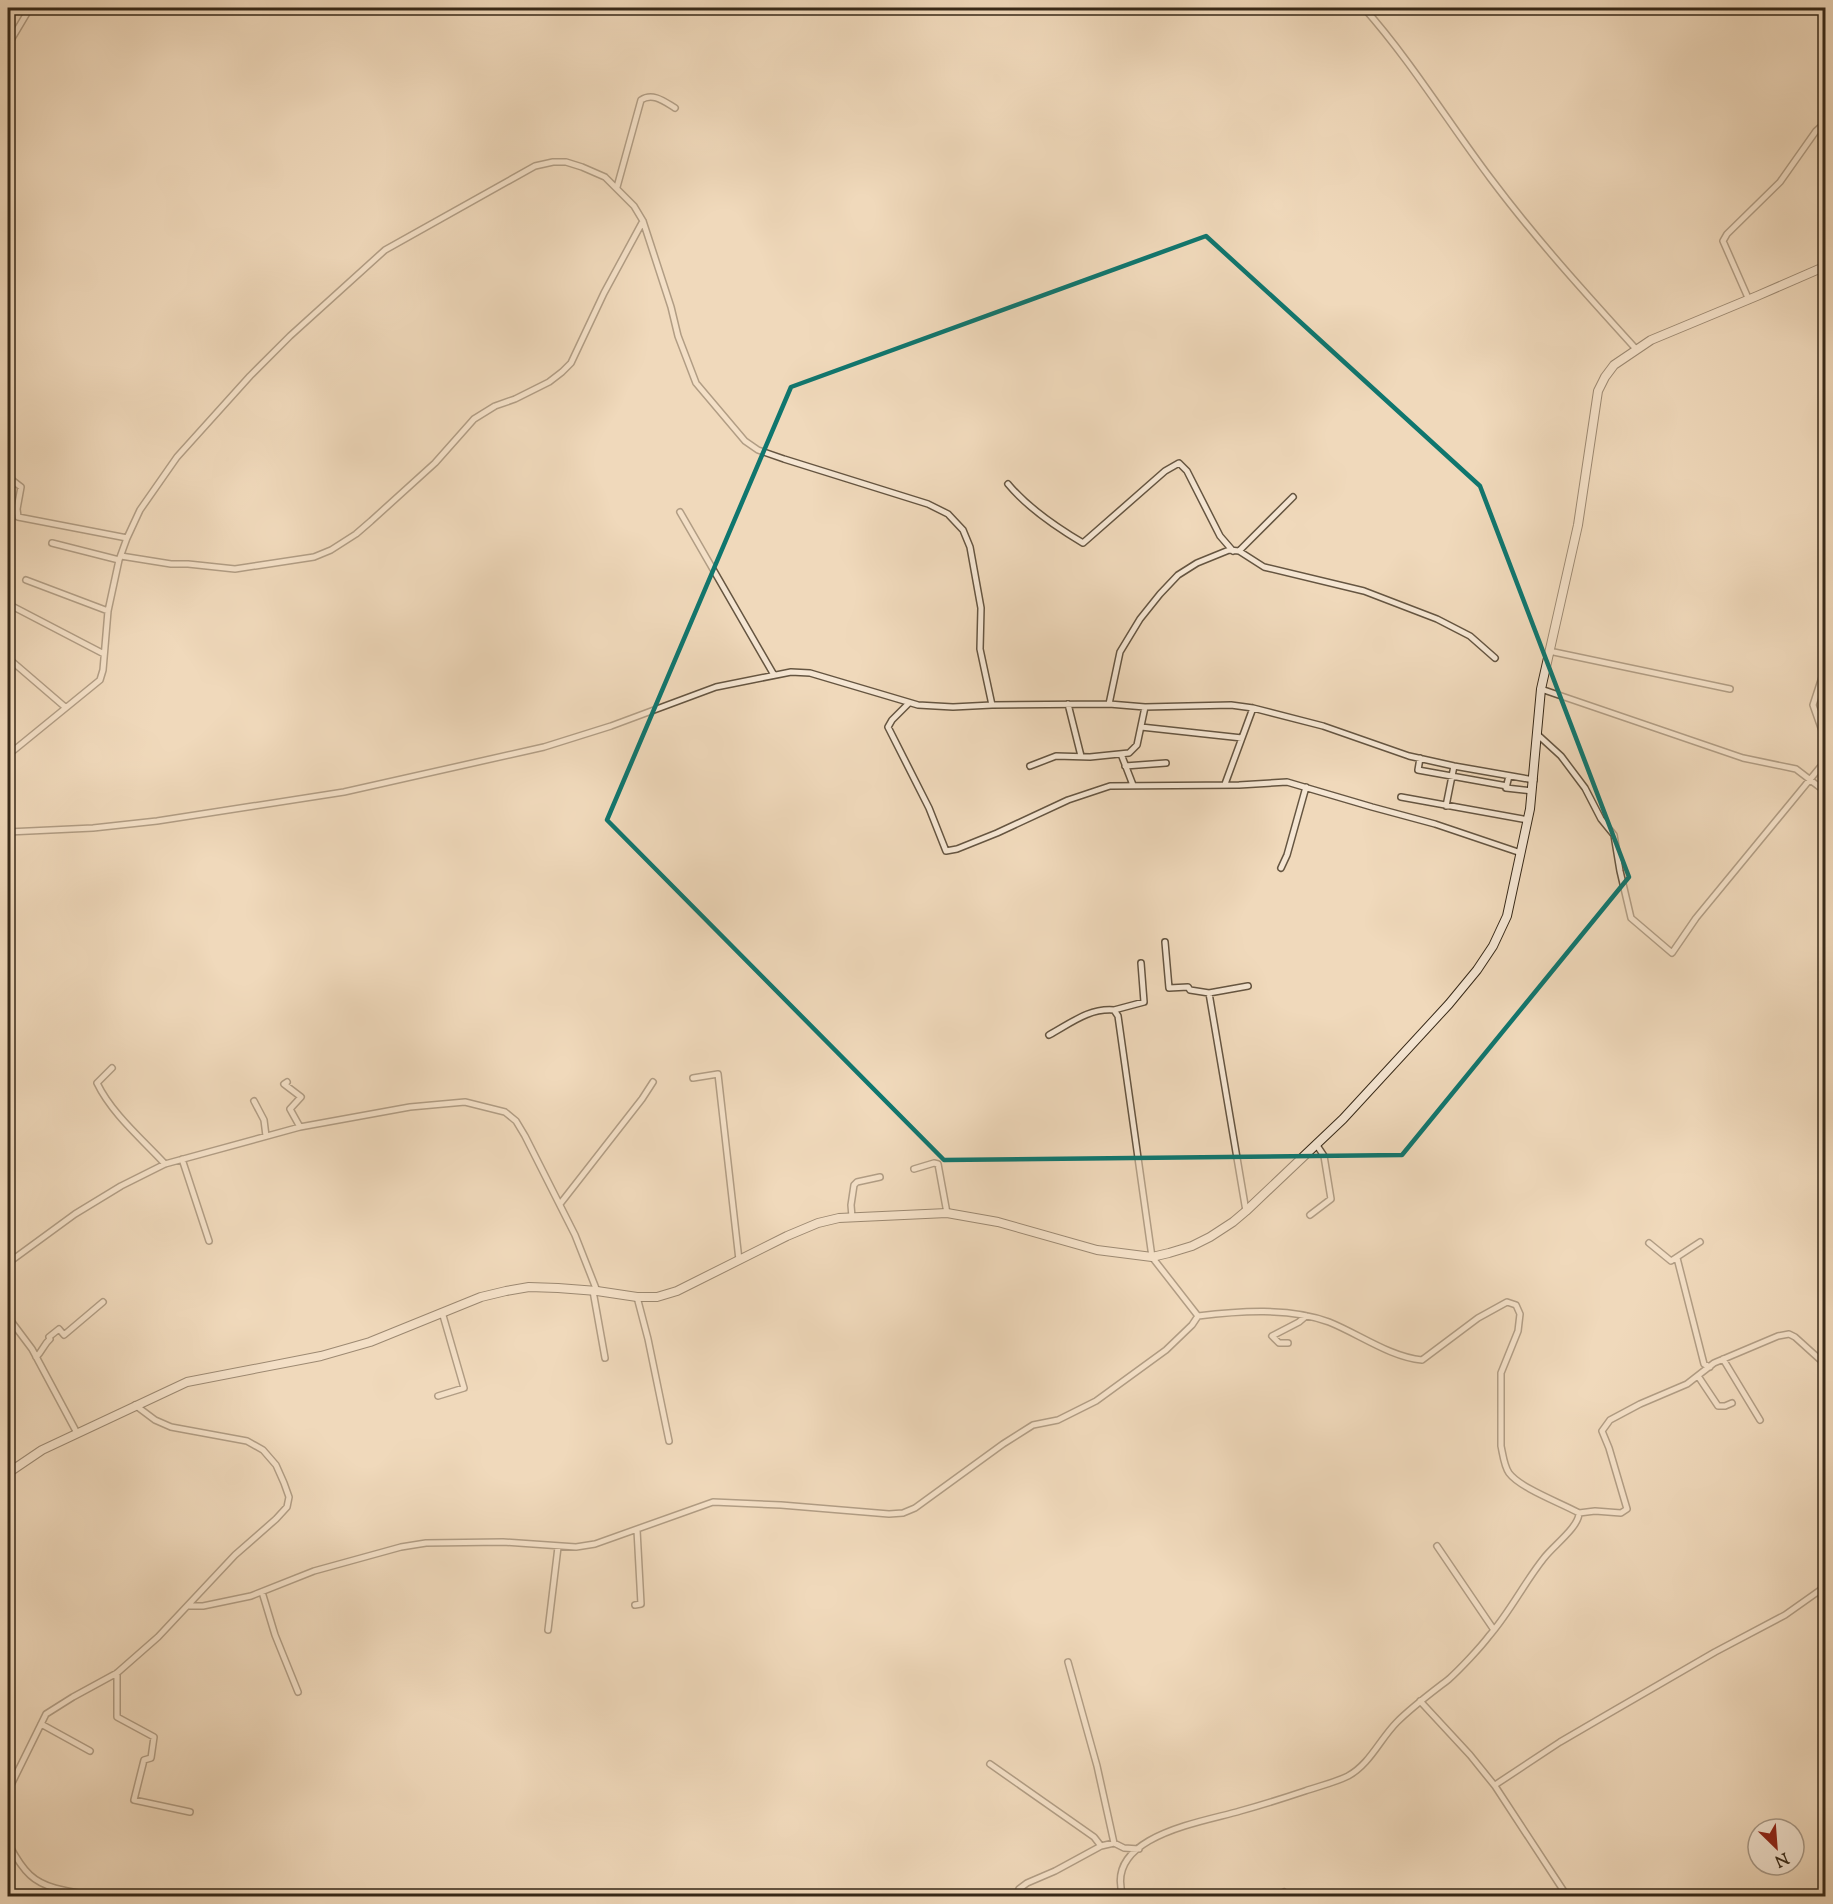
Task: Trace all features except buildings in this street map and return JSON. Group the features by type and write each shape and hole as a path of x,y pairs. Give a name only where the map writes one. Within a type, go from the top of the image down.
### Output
{"street":[{"path":"8,45 30,8"},
{"path":"1364,8 1403,54 1452,127 1537,239 1636,349"},
{"path":"617,187 641,100 651,96 675,108"},
{"path":"1749,300 1723,241 1727,234 1780,182 1816,131 1826,122"},
{"path":"8,754 100,680 104,670 108,611 120,558 140,510 166,470 250,376 290,336 385,250 535,166 553,162 566,162 605,177 634,206 643,221 678,336 696,382 745,441 758,450 784,459 928,504 948,514 963,530 970,547 975,570 981,608 980,649 992,705"},
{"path":"52,543 120,558 235,569 314,557 331,550 356,534 435,462 474,418 549,382 571,363 604,293 643,221"},
{"path":"8,1473 42,1450 77,1432 187,1382 321,1356 370,1342 481,1297 529,1287 595,1291 637,1297 657,1296 677,1291 818,1223 852,1217 947,1213 998,1222 1097,1250 1152,1257 1192,1246 1210,1237 1246,1211 1357,1106 1477,970 1493,946 1507,916 1528,820 1534,780 1541,689 1583,498 1598,391 1605,377 1614,365 1651,340 1826,266"},
{"path":"1008,484 1017,491 1022,499 1083,543 1165,471 1179,463 1187,471 1220,536 1236,551 1264,567 1365,591 1437,619 1470,636 1495,658"},
{"path":"8,477 21,487 17,509 18,518 127,538"},
{"path":"1236,551 1293,496"},
{"path":"680,512 774,675"},
{"path":"1109,704 1120,652 1140,619 1178,574 1197,563 1229,550 1236,551"},
{"path":"26,580 108,611"},
{"path":"8,606 104,656"},
{"path":"1549,651 1730,689"},
{"path":"8,658 65,707"},
{"path":"1826,665 1813,705 1826,742"},
{"path":"8,832 93,828 157,821 344,792 561,742 716,687 791,672 810,673 909,703 953,707 1109,704 1145,707 1231,705 1253,708 1323,726 1420,758 1534,780"},
{"path":"1541,689 1743,758 1796,769 1826,792"},
{"path":"909,703 889,723 888,727 929,808 946,851 957,849 1090,791 1110,786 1287,782 1435,824 1521,853"},
{"path":"1068,704 1081,756"},
{"path":"1030,766 1056,756 1121,754 1134,750 1142,727 1145,707"},
{"path":"1225,784 1253,708"},
{"path":"1142,727 1242,738"},
{"path":"1538,735 1561,756 1586,788 1601,819 1614,835 1630,918 1672,953 1696,918 1826,760"},
{"path":"1121,754 1133,785"},
{"path":"1420,758 1418,770 1532,792"},
{"path":"1125,766 1166,763"},
{"path":"1446,806 1454,766"},
{"path":"1507,786 1509,776"},
{"path":"1281,868 1287,855 1306,787"},
{"path":"1401,797 1528,820"},
{"path":"1166,942 1169,988 1188,987 1190,990 1209,993 1248,986"},
{"path":"1049,1035 1089,1012 1114,1010 1143,1002 1142,963"},
{"path":"1209,993 1246,1211"},
{"path":"1114,1010 1118,1016 1152,1257 1198,1316"},
{"path":"112,1068 98,1083 101,1091 124,1120 165,1164"},
{"path":"693,1078 718,1074 740,1260"},
{"path":"287,1082 284,1084 301,1097 290,1109 300,1127"},
{"path":"560,1204 637,1106 652,1082"},
{"path":"254,1101 264,1120 266,1136"},
{"path":"8,1261 120,1186 165,1164 300,1127 410,1107 465,1102 505,1112 516,1121 525,1136 575,1235 595,1291 605,1358"},
{"path":"1310,1215 1331,1199 1324,1156 1316,1144"},
{"path":"182,1159 210,1241"},
{"path":"914,1169 938,1164 947,1213"},
{"path":"852,1217 854,1185 857,1182 880,1177"},
{"path":"1648,1243 1671,1261 1700,1242"},
{"path":"1677,1258 1704,1365 1710,1367"},
{"path":"637,1297 669,1442"},
{"path":"36,1357 54,1333 59,1329 64,1335 103,1302"},
{"path":"1198,1316 1254,1311 1307,1316 1326,1321 1413,1359 1422,1360 1478,1318 1507,1302 1516,1305 1520,1314 1518,1331 1501,1373 1503,1458 1509,1473 1524,1486 1579,1513 1595,1511 1621,1513 1627,1509 1602,1431 1610,1420 1687,1384 1714,1363 1778,1336 1789,1334 1795,1336 1826,1365"},
{"path":"438,1396 464,1388 442,1312"},
{"path":"188,1606 203,1606 261,1592 314,1571 401,1547 426,1543 503,1542 558,1547 595,1544 713,1502 889,1514 903,1513 915,1508 1032,1425 1058,1420 1096,1401 1166,1350 1198,1316"},
{"path":"1288,1343 1279,1343 1272,1336 1307,1316"},
{"path":"8,1317 36,1357 77,1432"},
{"path":"1724,1359 1760,1420"},
{"path":"1698,1376 1718,1406 1732,1403"},
{"path":"8,1791 46,1714 117,1673 158,1637 235,1556 276,1519 286,1507 290,1497 276,1465 263,1450 247,1441 171,1427 155,1420 135,1405"},
{"path":"1123,1896 1121,1878 1128,1859 1139,1849 1176,1827 1268,1803 1350,1775 1364,1763 1395,1723 1450,1678 1494,1630 1543,1559 1576,1525 1579,1513"},
{"path":"635,1605 641,1604 637,1530"},
{"path":"1437,1546 1494,1630"},
{"path":"548,1630 558,1547"},
{"path":"1495,1785 1560,1742 1608,1714 1715,1652 1785,1616 1826,1586"},
{"path":"261,1592 298,1692"},
{"path":"1068,1662 1097,1766 1114,1843"},
{"path":"117,1673 117,1717 154,1737 151,1758 144,1760 134,1800 190,1812"},
{"path":"1420,1701 1495,1785 1567,1896"},
{"path":"41,1724 90,1751"},
{"path":"990,1764 1094,1837 1101,1846"},
{"path":"8,1843 22,1866 42,1884 98,1896"},
{"path":"1016,1896 1019,1888 1027,1883 1101,1846 1114,1843 1124,1848 1139,1849"}],"highlighted area":[{"path":"1206,236 1480,486 1629,877 1402,1155 944,1160 607,820 791,387"}]}
